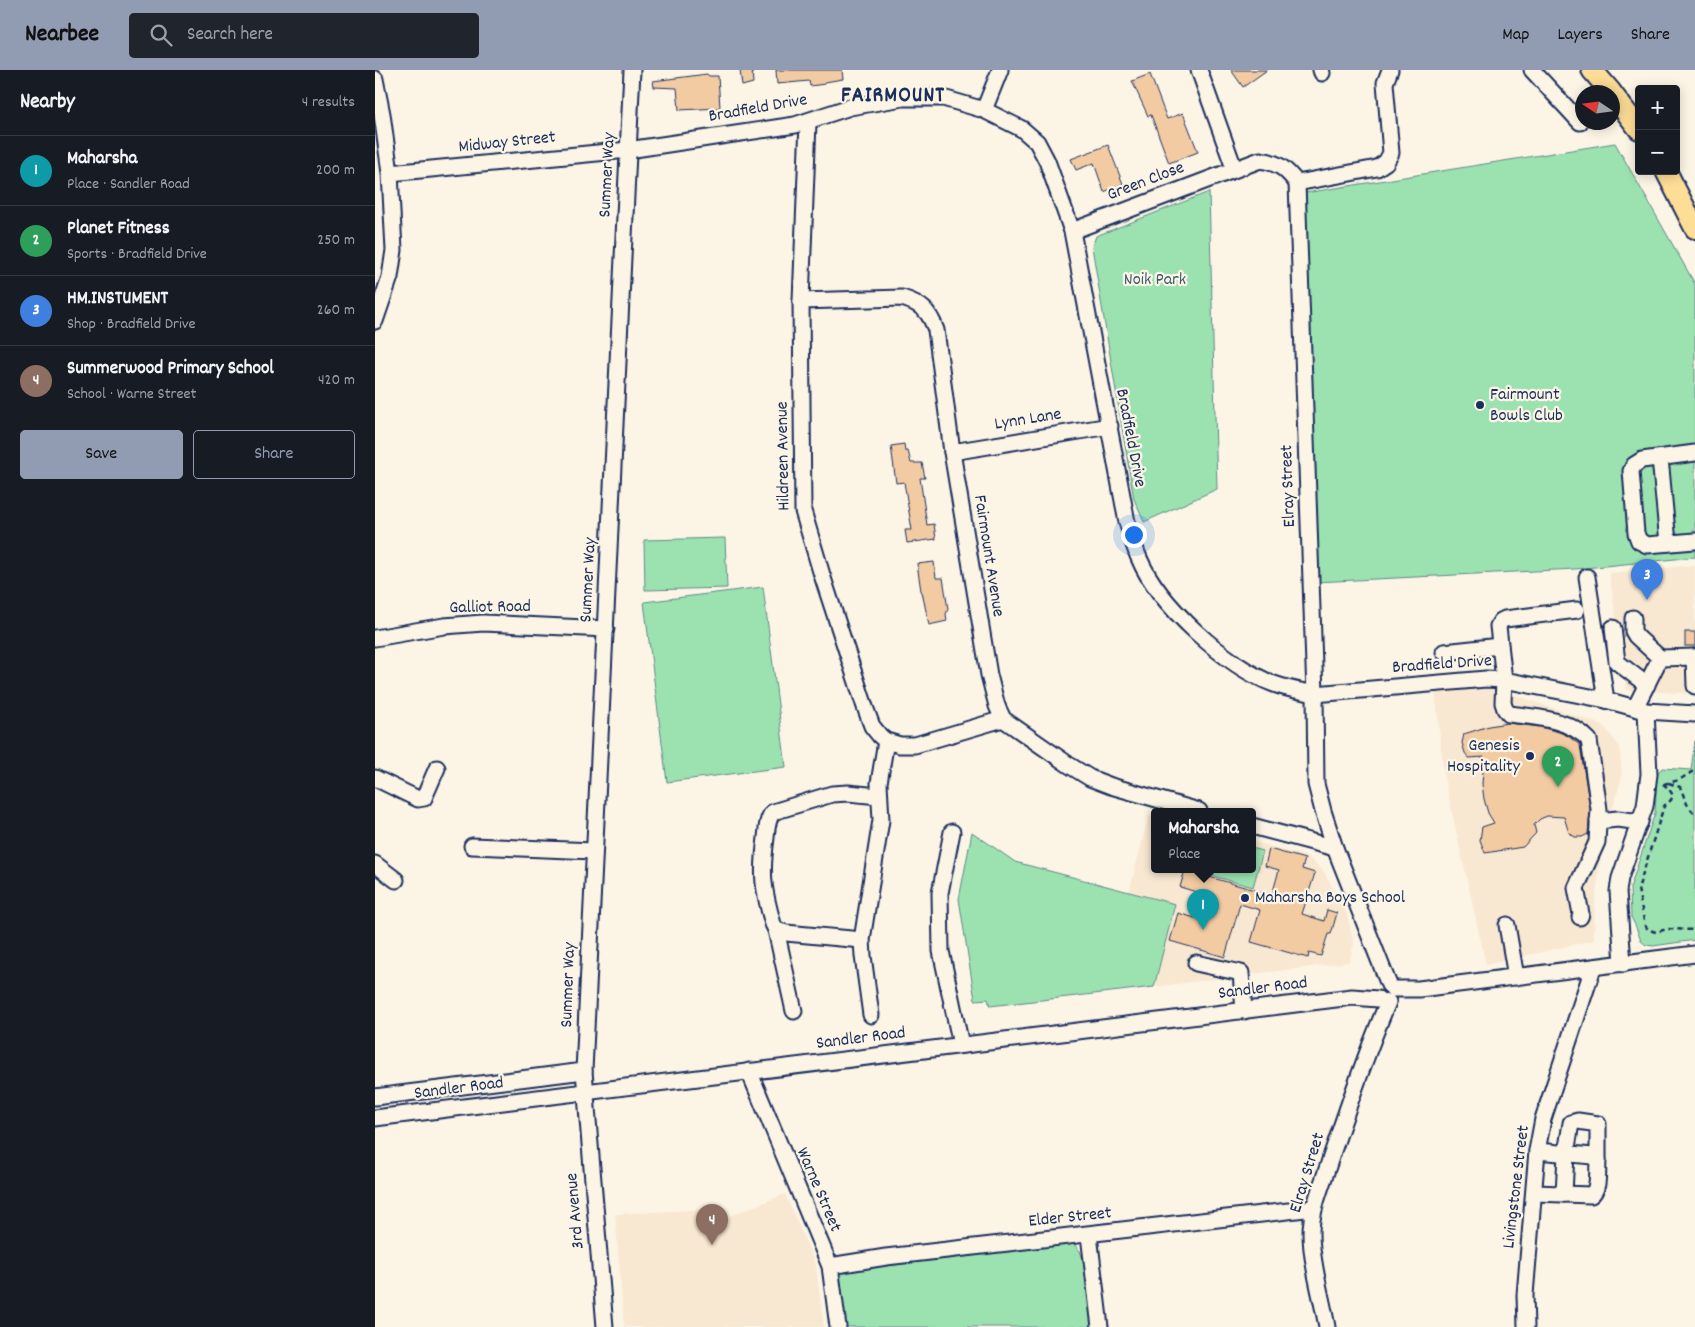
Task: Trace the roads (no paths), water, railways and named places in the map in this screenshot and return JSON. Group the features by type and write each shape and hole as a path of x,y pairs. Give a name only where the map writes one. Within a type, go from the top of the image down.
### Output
{"main road":[{"path":"1593,70 1605,85"},
{"path":"1620,104 1635,124"},
{"path":"1668,175 1695,228"}],"street":[{"name":"Summer Way","path":"585,1092 584,1071 594,851 632,70"},
{"path":"984,110 1000,70"},
{"path":"1199,70 1234,168"},
{"path":"1297,183 1377,168 1386,162 1391,153 1385,83 1390,70"},
{"path":"1532,70 1575,117"},
{"path":"375,79 390,173 394,250 390,277 375,322"},
{"name":"Bradfield Drive","path":"628,150 808,122 850,107 903,98 943,98 984,110 1022,129 1037,142 1047,161 1072,231 1127,522 1139,558 1155,587 1166,602 1212,645 1249,671 1274,684 1315,694 1486,679 1504,680 1606,700 1641,709 1695,714"},
{"name":"Hildreen Avenue","path":"808,122 801,301 803,511 865,707 872,726 886,741"},
{"name":"Midway Street","path":"390,173 628,150"},
{"name":"Green Close","path":"1072,231 1234,168 1260,160 1272,162 1285,168 1297,183"},
{"name":"Elray Street","path":"1297,183 1315,694 1316,784 1335,848 1380,963 1385,993 1374,1034 1314,1208 1312,1245 1327,1327"},
{"name":"Fairmount Avenue","path":"801,301 902,298 914,301 924,308 932,318 936,330 952,452 989,675 997,706 1003,719"},
{"name":"Lynn Lane","path":"952,452 1110,426"},
{"path":"1695,453 1642,460 1633,465 1631,471 1639,541 1647,545 1695,541"},
{"path":"1660,458 1668,543"},
{"path":"1587,577 1606,700"},
{"path":"1577,610 1505,619 1501,621 1499,626 1504,680 1503,703 1505,709 1509,714 1532,716 1565,724 1582,732 1589,740 1599,809 1597,842 1576,888 1581,914 1580,918"},
{"path":"1633,618 1633,631 1636,636 1660,658 1694,657 1695,686"},
{"name":"Galliot Road","path":"375,638 444,626 483,623 606,629"},
{"path":"1613,628 1617,662 1647,685"},
{"path":"1598,645 1616,643"},
{"path":"1444,652 1501,646"},
{"path":"1623,964 1618,891 1620,878 1645,806 1649,774 1641,709 1647,685 1660,658"},
{"path":"871,1015 862,940 881,820 879,774 886,741 900,745 915,745 1003,719 1091,778 1131,792 1188,808"},
{"path":"375,778 418,799 424,798 437,768"},
{"path":"794,1011 776,930 765,898 762,877 767,824 773,812 832,794 848,793 879,796"},
{"path":"1598,821 1640,822"},
{"path":"1256,827 1335,848"},
{"path":"952,832 939,902 941,951 944,974 961,1045"},
{"path":"472,846 594,851"},
{"path":"375,864 396,880"},
{"path":"1511,925 1520,977"},
{"path":"776,930 786,933 862,940"},
{"name":"Sandler Road","path":"375,1118 1695,954"},
{"path":"1196,963 1241,972 1245,1011"},
{"name":"Livingstone Street","path":"1526,1327 1525,1295 1537,1151 1543,1119 1593,968"},
{"path":"375,1097 584,1071"},
{"name":"Warne Street","path":"749,1072 829,1266 837,1327"},
{"name":"3rd Avenue","path":"585,1092 605,1327"},
{"path":"1534,1193 1591,1195 1595,1193 1597,1188 1599,1125 1597,1122 1577,1121 1571,1123 1566,1154 1564,1194"},
{"path":"1537,1151 1588,1155 1598,1160"},
{"name":"Elder Street","path":"829,1266 1314,1208"},
{"path":"1089,1235 1100,1327"}],"place":[{"name":"Fairmount Bowls Club","path":"1480,405"},
{"name":"HM.INSTUMENT","path":"1647,600"},
{"name":"Genesis Hospitality","path":"1530,756"},
{"name":"Planet Fitness","path":"1558,787"},
{"name":"Maharsha Boys School","path":"1245,898"},
{"name":"Maharsha","path":"1203,930"},
{"name":"Summerwood Primary School","path":"712,1245"}],"district":[{"name":"FAIRMOUNT","path":"893,96"}],"park label":[{"name":"Noik Park","path":"1155,280"}]}
